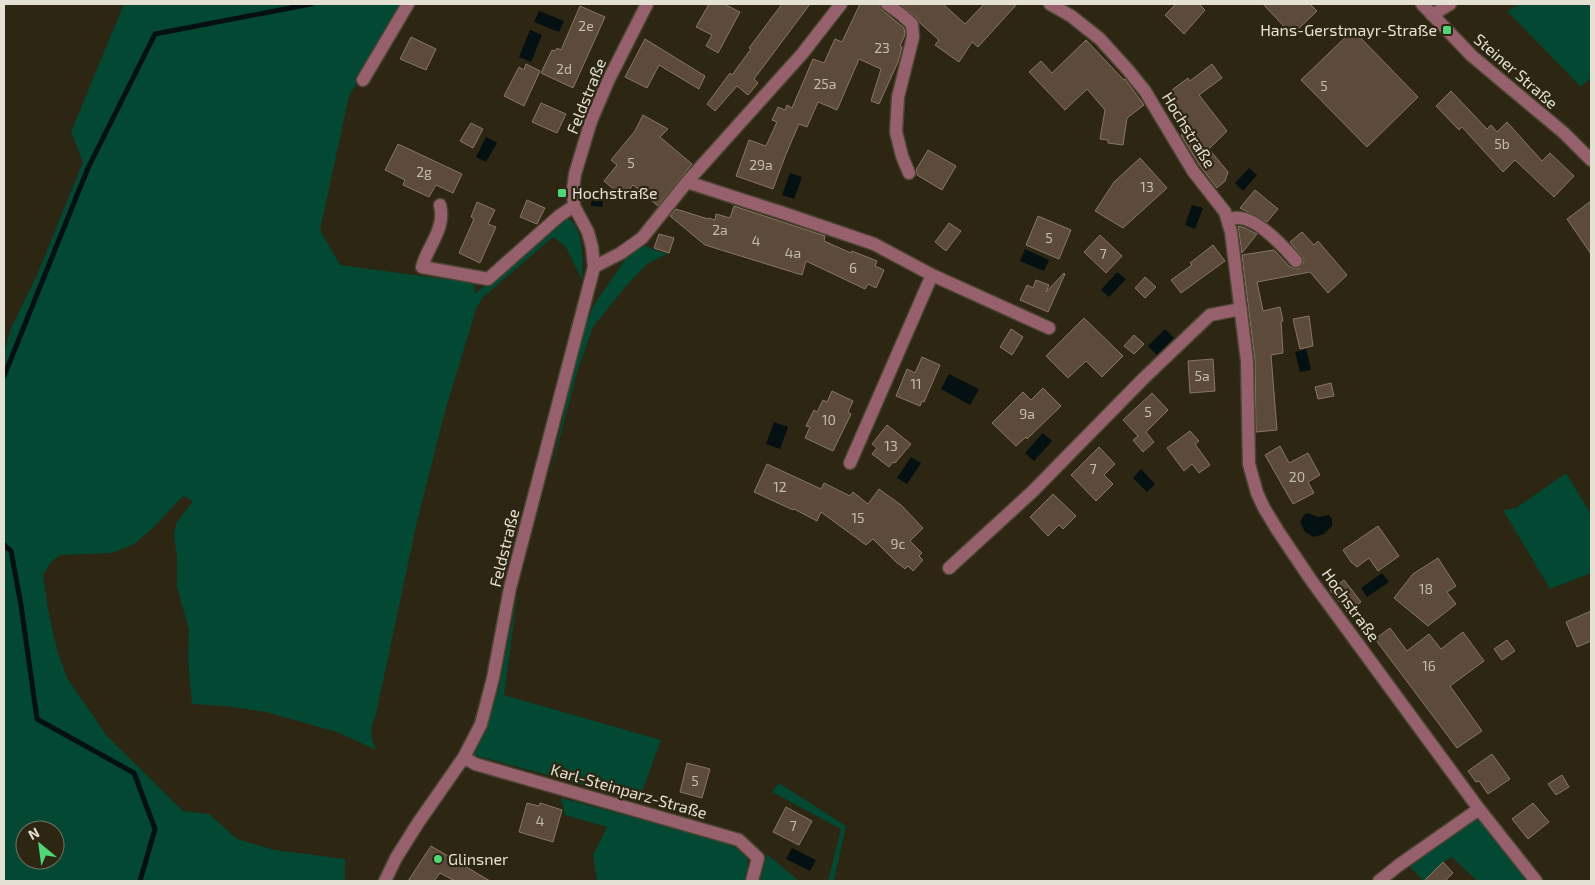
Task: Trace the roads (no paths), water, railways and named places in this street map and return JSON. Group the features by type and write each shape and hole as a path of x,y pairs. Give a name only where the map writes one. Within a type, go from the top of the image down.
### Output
{"street":[{"path":"363,80 408,4"},
{"name":"Feldstraße","path":"385,881 396,858 464,757 481,724 488,702 510,588 594,267 588,232 574,206 573,189 575,174 591,121 609,79 647,4"},
{"path":"594,267 621,253 642,238 687,182 796,60 841,4"},
{"path":"887,4 912,24 912,37 898,97 896,132 902,156 910,173"},
{"name":"Hochstraße","path":"1050,4 1071,16 1100,39 1145,90 1184,158 1225,212 1228,219 1247,361 1250,464 1252,479 1264,508 1311,580 1479,809 1536,881"},
{"name":"Steiner Straße","path":"1422,4 1472,56 1564,133 1591,160"},
{"path":"1432,15 1450,4"},
{"path":"687,182 874,244 932,275 1049,328"},
{"path":"440,205 442,223 422,267 488,279 559,216 574,206"},
{"path":"1228,219 1239,217 1252,222 1286,249 1296,261"},
{"path":"850,463 932,275"},
{"path":"949,568 1032,492 1144,378 1210,315 1241,309"},
{"name":"Karl-Steinparz-Straße","path":"464,757 475,764 738,840 758,858 752,881"},
{"path":"1379,881 1479,809"}],"waterway":[{"path":"4,376 88,168 155,34 311,4"},
{"path":"4,545 11,551 21,605 37,719 134,773 155,829 140,881"}],"place":[{"name":"Hans-Gerstmayr-Straße","path":"1447,30"},
{"name":"Hochstraße","path":"562,193"},
{"name":"Glinsner","path":"438,859"}]}
